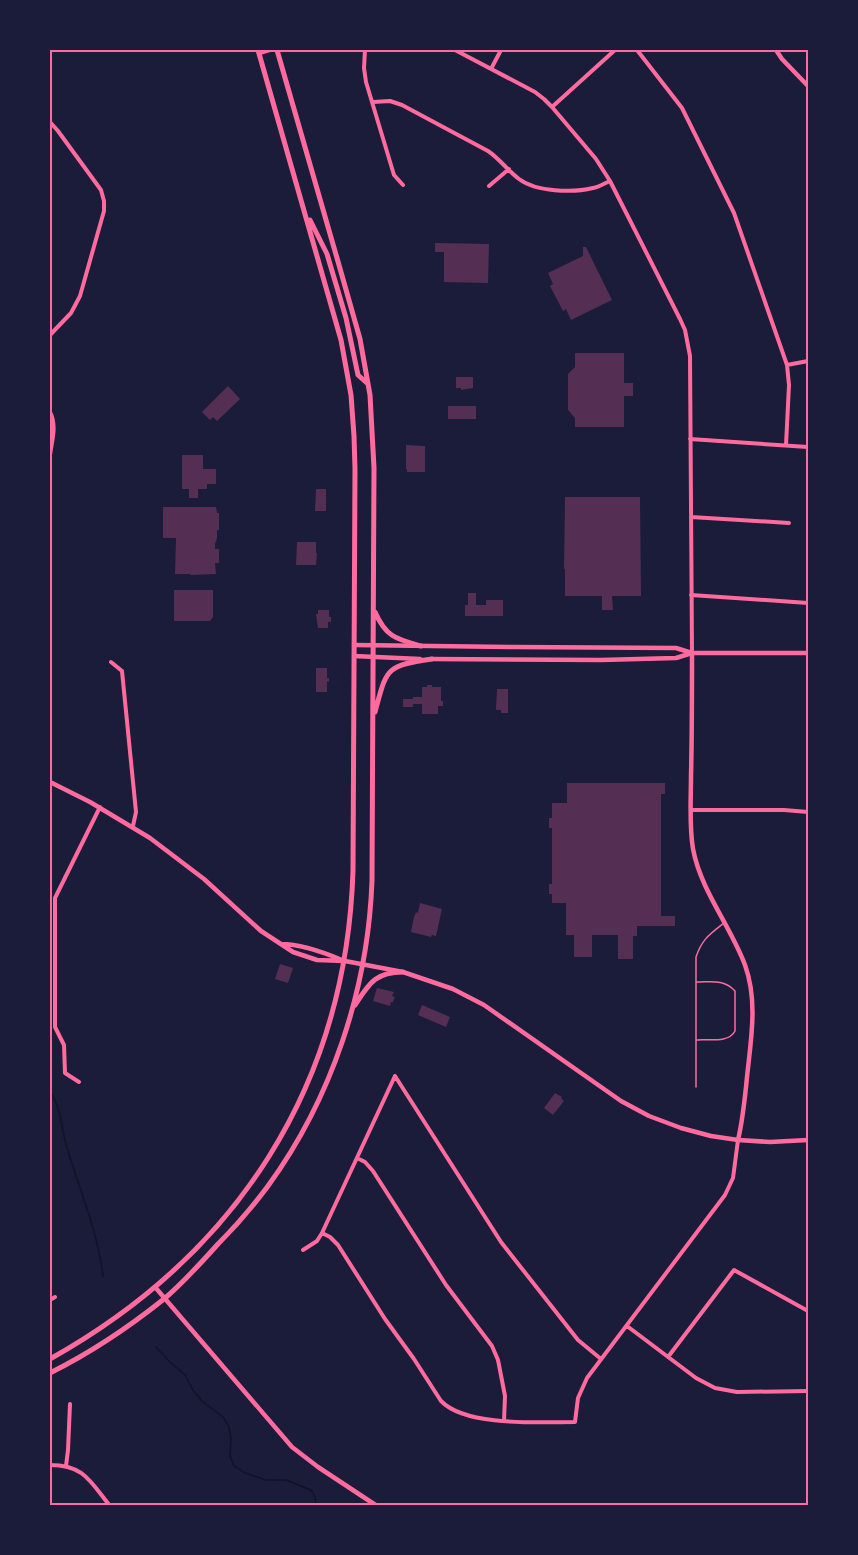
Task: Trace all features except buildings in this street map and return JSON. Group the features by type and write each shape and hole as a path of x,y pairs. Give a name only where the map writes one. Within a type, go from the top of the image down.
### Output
{"main road":[{"path":"50,1359 111,1322 155,1287 218,1225 252,1182 276,1147 302,1095 322,1045 345,961 353,871 355,469 351,395 336,317 259,51 269,50"},
{"path":"50,1373 88,1351 165,1298 232,1230 268,1186 314,1111 328,1081 352,1009 362,964 370,917 373,720 374,451 368,384 354,316 277,50"},
{"path":"776,50 808,85"},
{"path":"306,213 327,254 346,318 358,375 368,384"},
{"path":"373,592 374,608 384,629 397,638 422,646"},
{"path":"354,645 676,648 692,653 808,653"},
{"path":"354,656 432,660 601,660 676,658 692,653"},
{"path":"692,653 691,810 693,848 708,891 745,964 753,999 751,1044 742,1126 738,1140"},
{"path":"373,720 383,682 388,673 402,664 432,660"},
{"path":"50,782 133,826 186,864 255,926 293,952 306,957 345,961 403,972 448,987 473,999 634,1108 696,1133 738,1140 770,1142 808,1140"},
{"path":"281,944 291,944 345,961"},
{"path":"352,1009 374,979 390,972 403,972"},
{"path":"155,1287 292,1447 376,1506"}],"street":[{"path":"365,50 365,75 372,102 394,175 403,185"},
{"path":"455,50 534,92 552,107 596,159 610,181 681,319 690,356 692,653"},
{"path":"491,69 501,50"},
{"path":"552,107 615,50"},
{"path":"637,50 682,108 734,213 787,365 789,385 786,445"},
{"path":"372,102 390,101 402,105 488,151 525,183 534,187 548,190 588,189 610,181"},
{"path":"50,122 101,190 104,201 104,211 80,296 71,313 50,335"},
{"path":"489,186 509,169"},
{"path":"787,365 808,361"},
{"path":"50,412 54,422 50,455"},
{"path":"690,439 808,447"},
{"path":"691,517 789,523"},
{"path":"692,595 808,603"},
{"path":"111,662 122,671 136,812 133,826"},
{"path":"79,1082 65,1073 64,1045 55,1027 52,917 56,898 100,807"},
{"path":"691,810 808,812"},
{"path":"303,1250 316,1241 322,1233 395,1076 501,1242 578,1340 601,1359"},
{"path":"322,1233 338,1245 385,1319 446,1407 459,1413 504,1421 575,1422 582,1388 587,1378 725,1196 733,1178 738,1140"},
{"path":"357,1158 365,1162 373,1171 446,1285 492,1346 502,1380 506,1406 504,1421"},
{"path":"668,1357 734,1269 808,1311"},
{"path":"50,1299 55,1297"},
{"path":"627,1326 696,1378 715,1388 737,1392 808,1391"},
{"path":"66,1466 70,1404"},
{"path":"50,1465 73,1468 85,1476 110,1506"}],"lane":[{"path":"696,1087 696,957 700,945 725,923"},
{"path":"696,1040 726,1039 735,1031 735,991 729,984 697,982"}],"waterway":[{"path":"50,1092 59,1111 66,1144 93,1227 103,1277"},
{"path":"156,1347 185,1375 202,1401 223,1417 229,1427 230,1456 234,1466 245,1473 266,1480 286,1480 311,1490 316,1506"}]}
